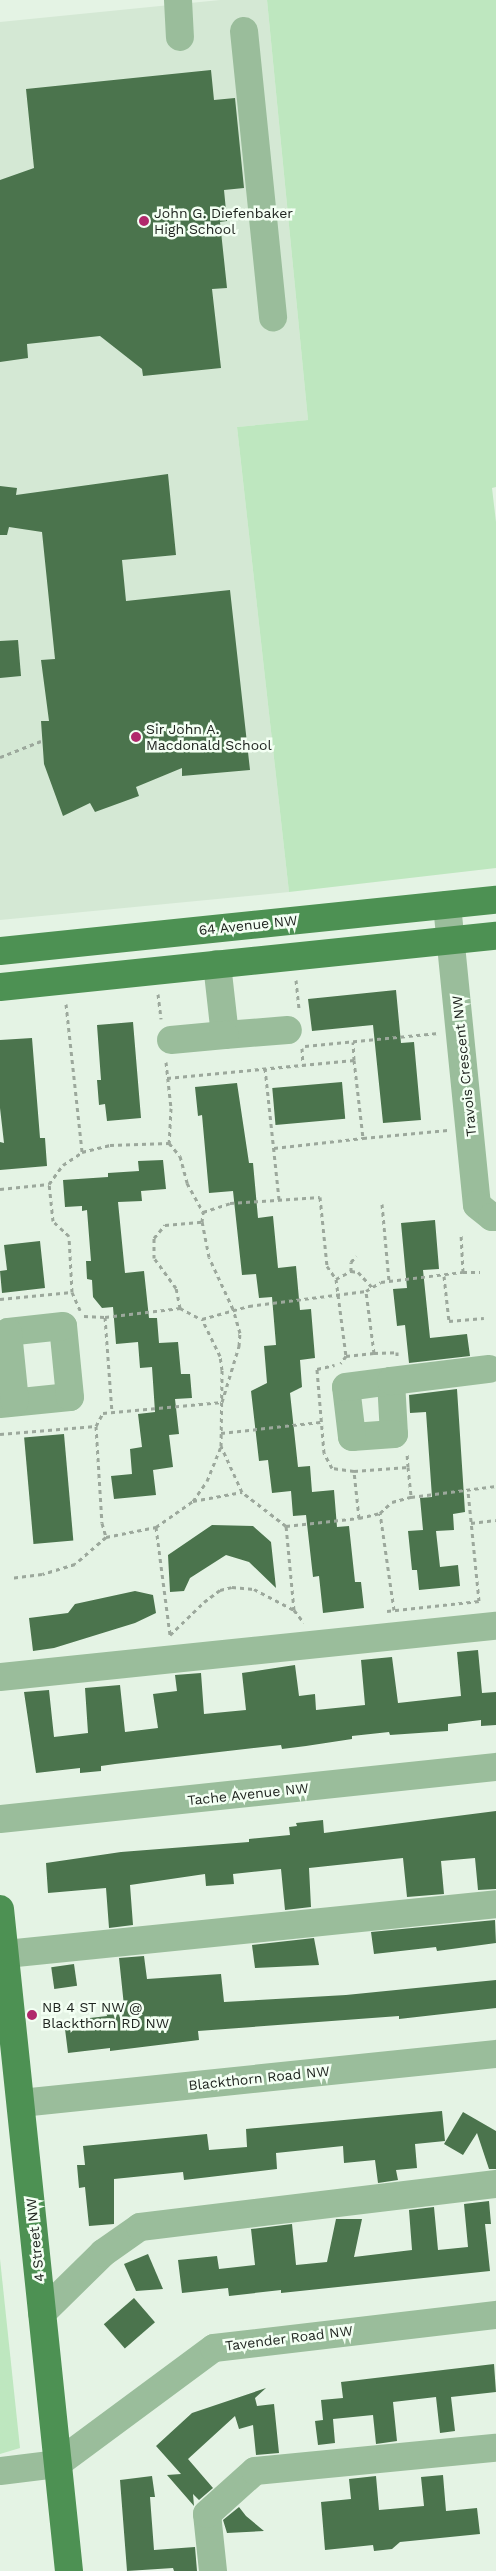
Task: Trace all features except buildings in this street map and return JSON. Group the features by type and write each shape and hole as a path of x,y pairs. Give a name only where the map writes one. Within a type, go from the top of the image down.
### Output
{"main road":[{"name":"64 Avenue NW","path":"0,951 496,900"},
{"path":"0,986 496,936"},
{"name":"4 Street NW","path":"0,1909 69,2571"}],"street":[{"path":"178,0 180,37"},
{"path":"244,31 273,318"},
{"name":"Travois Crescent NW","path":"447,905 477,1205 496,1217"},
{"path":"218,964 225,1035"},
{"path":"166,1041 225,1035 295,1038"},
{"path":"391,1381 489,1369"},
{"path":"0,1677 496,1626"},
{"name":"Tache Avenue NW","path":"0,1819 496,1767"},
{"path":"6,1954 496,1904"},
{"name":"Blackthorn Road NW","path":"21,2103 496,2054"},
{"path":"42,2313 102,2254 140,2227 496,2184"},
{"name":"Tavender Road NW","path":"0,2471 58,2464 214,2348 229,2344 496,2315"},
{"path":"213,2571 207,2514 255,2471 496,2448"}],"path":[{"path":"0,757 41,740"},
{"path":"158,994 166,1041 170,1143 180,1156 187,1183 203,1212 202,1222 216,1276 234,1309 240,1333 239,1346 222,1402"},
{"path":"66,1004 82,1152"},
{"path":"295,1038 353,1042 443,1032"},
{"path":"353,1042 363,1138"},
{"path":"168,1078 354,1060"},
{"path":"266,1068 279,1200"},
{"path":"274,1148 453,1129"},
{"path":"10,1578 42,1574 75,1564 106,1537 156,1527 193,1500 207,1481 221,1446 220,1356 202,1319 180,1308 105,1317 82,1316 72,1292 69,1236 53,1221 49,1184 63,1165 82,1152 110,1145 170,1143"},
{"path":"0,1189 49,1184"},
{"path":"203,1212 230,1203 320,1197 327,1266 336,1279 338,1296"},
{"path":"382,1204 389,1281"},
{"path":"180,1308 176,1288 154,1258 154,1238 165,1225 202,1222"},
{"path":"461,1234 463,1272"},
{"path":"352,1271 351,1262 356,1256"},
{"path":"336,1279 352,1271 358,1272 372,1287"},
{"path":"202,1319 234,1309 366,1291 389,1281 444,1276 463,1272 480,1272"},
{"path":"444,1276 449,1321 484,1318"},
{"path":"346,1356 374,1353 366,1291"},
{"path":"0,1299 72,1292"},
{"path":"105,1317 112,1412"},
{"path":"106,1537 102,1524 96,1426 99,1416 112,1412 222,1402"},
{"path":"221,1433 320,1422"},
{"path":"0,1434 96,1426"},
{"path":"221,1446 242,1492 286,1526 294,1610"},
{"path":"408,1467 411,1497"},
{"path":"359,1518 380,1513 392,1502 411,1497 496,1486"},
{"path":"385,1612 479,1601 468,1490"},
{"path":"193,1500 242,1492"},
{"path":"380,1513 394,1610"},
{"path":"471,1523 496,1520"},
{"path":"156,1527 170,1635 204,1602 220,1590 232,1587 254,1589 294,1610 304,1623 313,1622"}],"shaded area":[{"path":"220,0 267,0 308,420 237,427 289,892 0,920 0,22"}],"green space":[{"path":"267,0 496,0 496,487 492,488 496,522 496,868 289,892 237,427 308,420"},
{"path":"0,2259 20,2448 0,2454"}],"place":[{"name":"John G. Diefenbaker High School","path":"144,221"},
{"name":"Sir John A. Macdonald School","path":"136,737"},
{"name":"NB 4 ST NW @ Blackthorn RD NW","path":"32,2015"}]}
